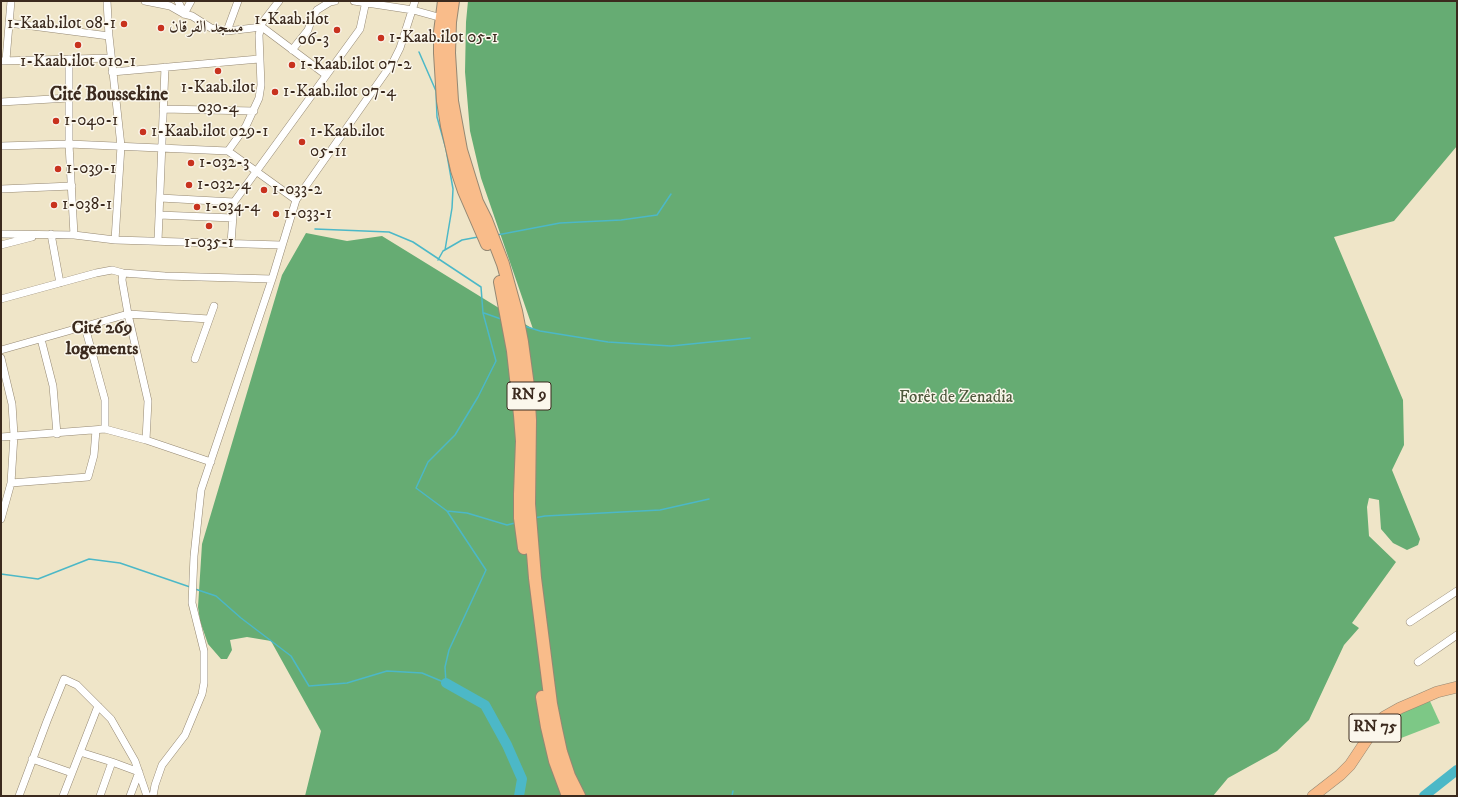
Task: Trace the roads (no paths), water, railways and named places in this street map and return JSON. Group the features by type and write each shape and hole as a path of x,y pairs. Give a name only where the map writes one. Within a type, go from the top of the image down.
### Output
{"highway":[{"name":"RN 9","path":"444,1 440,32 443,101 452,150 464,190 494,264 501,286 513,351 519,394 522,441 520,518 547,727 554,756 568,796"},
{"name":"RN 9","path":"453,1 450,22 449,53 452,101 461,150 477,202 486,220 503,264 516,311 528,386 530,420 529,504 535,578 555,723 563,758 569,776 579,796"}],"main road":[{"name":"RN 75","path":"1313,796 1350,765 1378,723 1384,717 1420,698 1457,687"}],"street":[{"path":"11,1 3,61 111,58"},
{"path":"107,1 112,72 121,146 115,240"},
{"path":"146,1 170,6 184,14 192,16 211,28 227,31 262,27 326,75"},
{"path":"178,1 184,14"},
{"path":"184,14 191,1"},
{"path":"227,31 238,1"},
{"path":"228,151 246,126 254,111 261,85 259,59 262,23 279,1"},
{"path":"292,50 308,30 312,18 317,10 334,1"},
{"path":"354,1 413,10 442,18"},
{"path":"153,796 162,765 185,735 202,694 204,683 204,651 192,603 201,490 272,279 296,200 393,62 400,48 415,1"},
{"path":"231,244 234,202 360,29 366,2"},
{"path":"9,24 109,36"},
{"path":"69,59 69,144 74,235"},
{"path":"112,72 259,59"},
{"path":"158,241 165,67"},
{"path":"1,102 69,98"},
{"path":"163,109 254,111"},
{"path":"1,146 69,144 228,151 296,200"},
{"path":"1,189 72,186"},
{"path":"160,198 234,202"},
{"path":"159,215 233,218"},
{"path":"1,234 51,234 115,240 282,245"},
{"path":"1,245 41,234"},
{"path":"51,234 60,283"},
{"path":"1,299 112,270 123,273 165,276 272,279"},
{"path":"123,273 122,280 128,314 148,401 146,440"},
{"path":"194,359 214,306"},
{"path":"1,350 128,314 209,319"},
{"path":"85,327 105,400 105,429"},
{"path":"41,339 53,386 57,434"},
{"path":"1,358 12,404 14,435 11,483 1,519"},
{"path":"1,437 14,435 57,434 105,429 146,440 211,462"},
{"path":"11,483 88,477 94,455 96,430"},
{"path":"1410,622 1457,591"},
{"path":"1418,662 1457,635"},
{"path":"19,796 64,679 77,685 111,719 135,761 147,796"},
{"path":"63,796 98,706"},
{"path":"80,752 140,772"},
{"path":"32,759 72,773"},
{"path":"100,796 112,762"},
{"path":"130,796 140,772"}],"waterway":[{"path":"419,52 436,91 437,117 446,149 453,189 452,208 445,250"},
{"path":"497,235 560,223 621,220 657,215 671,194"},
{"path":"195,589 216,596 241,618 291,656 309,686 347,683 387,671 422,673 446,683 445,667 449,650 486,570 447,511 416,488 428,462 455,435 478,397 496,361 483,313 481,287 413,242 389,232 315,229"},
{"path":"438,260 443,251 462,240 478,237"},
{"path":"484,313 501,319"},
{"path":"524,326 540,331 608,342 671,346 750,338"},
{"path":"534,518 545,516 660,510 709,499"},
{"path":"447,511 467,513 507,525 515,523"},
{"path":"1,574 38,579 89,559 120,563 190,587"},
{"path":"446,683 485,705 507,745 522,779 519,796"},
{"path":"1424,796 1457,770"},
{"path":"732,796 733,791"}],"place":[{"name":"1-Kaab.ilot 08-1","path":"124,24"},
{"name":"مسجد الفرقان","path":"161,28"},
{"name":"1-Kaab.ilot 06-3","path":"337,30"},
{"name":"1-Kaab.ilot 05-1","path":"381,38"},
{"name":"1-Kaab.ilot 010-1","path":"78,45"},
{"name":"1-Kaab.ilot 07-2","path":"292,65"},
{"name":"1-Kaab.ilot 030-4","path":"218,71"},
{"name":"1-Kaab.ilot 07-4","path":"275,92"},
{"name":"1-040-1","path":"56,121"},
{"name":"1-Kaab.ilot 029-1","path":"143,132"},
{"name":"1-Kaab.ilot 05-11","path":"302,142"},
{"name":"1-032-3","path":"191,163"},
{"name":"1-039-1","path":"58,169"},
{"name":"1-032-4","path":"189,185"},
{"name":"1-033-2","path":"264,190"},
{"name":"1-038-1","path":"54,205"},
{"name":"1-034-4","path":"197,207"},
{"name":"1-033-1","path":"276,214"},
{"name":"1-035-1","path":"209,226"}],"district":[{"name":"Cité Boussekine","path":"109,96"},
{"name":"Cité 269 logements","path":"102,339"}],"park label":[{"name":"Forêt de Zenadia","path":"956,398"}]}
